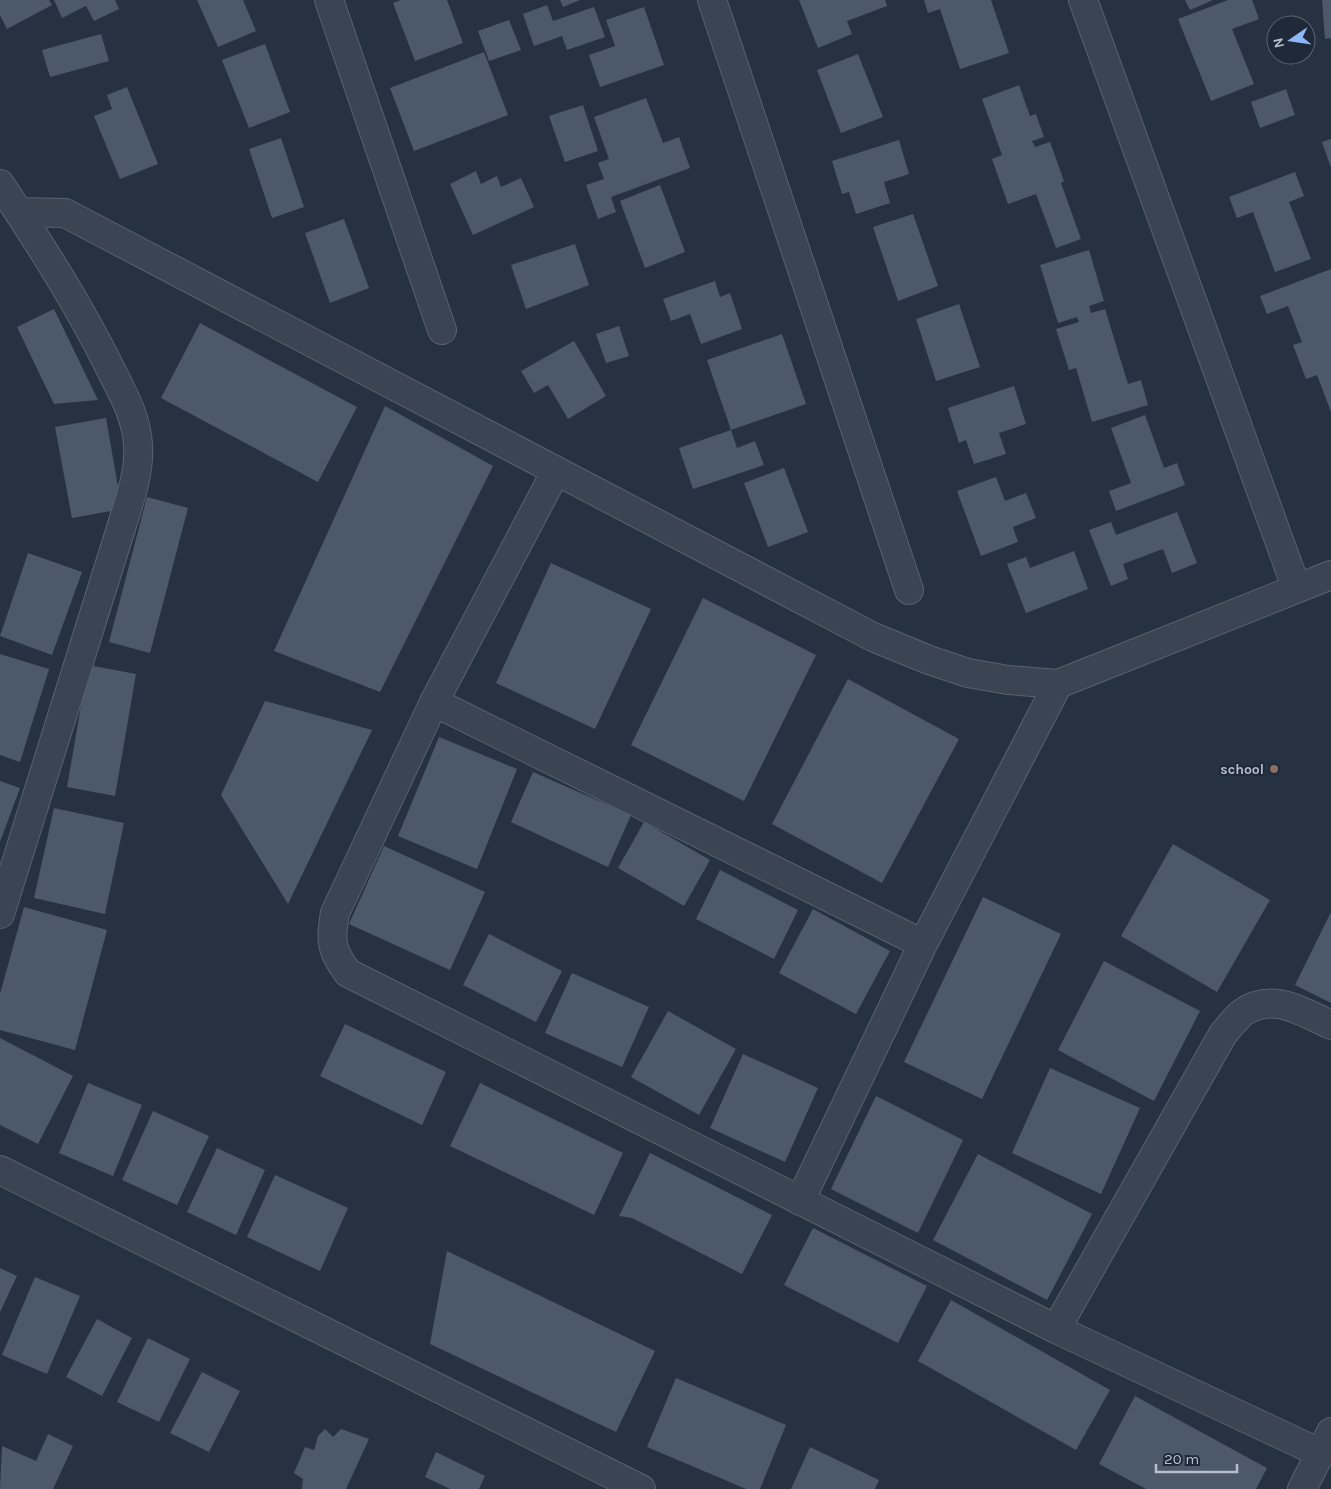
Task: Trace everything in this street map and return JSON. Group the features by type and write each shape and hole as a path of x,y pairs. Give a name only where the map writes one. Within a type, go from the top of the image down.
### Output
{"street":[{"path":"329,0 442,330"},
{"path":"712,0 909,590"},
{"path":"1083,0 1296,587"},
{"path":"0,184 67,288 102,350 133,415 138,444 137,473 122,525 0,914"},
{"path":"19,212 65,213 873,637 929,660 968,672 1008,680 1058,684 1331,574"},
{"path":"556,471 434,702 336,913 331,937 337,958 348,973 1056,1330 1325,1443 1302,1489"},
{"path":"800,1201 923,944 1033,728 1058,684"},
{"path":"434,702 923,944"},
{"path":"1056,1330 1223,1034 1243,1013 1269,1003 1291,1006 1331,1025"},
{"path":"0,1170 642,1489"}],"building":[{"path":"0,0 49,0 52,5 7,29 0,15"},
{"path":"54,0 115,0 119,9 94,21 86,6 62,18"},
{"path":"197,0 243,0 256,31 218,47"},
{"path":"401,0 447,0 463,43 415,61 393,3"},
{"path":"560,0 580,0 563,7"},
{"path":"799,0 885,0 887,6 847,21 852,34 818,48"},
{"path":"924,0 991,0 1009,53 960,69 940,9 928,13"},
{"path":"1185,0 1213,0 1190,10"},
{"path":"1228,0 1252,0 1259,19 1232,29 1254,84 1211,101 1178,19"},
{"path":"1322,0 1331,0 1331,38 1325,39"},
{"path":"547,5 553,21 594,7 605,37 567,50 562,36 534,46 523,14"},
{"path":"644,7 664,65 600,87 589,55 615,46 606,20"},
{"path":"509,20 521,50 489,61 478,31"},
{"path":"101,34 109,61 50,77 42,50"},
{"path":"265,44 290,112 249,128 222,60"},
{"path":"484,52 508,115 414,151 390,88"},
{"path":"858,54 883,117 841,133 817,70"},
{"path":"1019,85 1030,116 1036,114 1044,137 1032,141 1035,147 1050,142 1064,181 1061,183 1081,239 1056,248 1036,194 1008,204 992,159 1002,155 982,99"},
{"path":"127,87 158,164 120,179 94,116 112,109 107,95"},
{"path":"1286,89 1295,115 1260,128 1251,102"},
{"path":"646,98 663,143 679,137 690,168 611,197 616,212 598,219 586,185 604,179 598,163 609,159 594,117"},
{"path":"583,105 598,151 565,162 549,116"},
{"path":"281,138 304,207 272,218 249,149"},
{"path":"1331,139 1331,168 1322,142"},
{"path":"899,140 909,174 884,182 890,203 856,214 849,192 842,194 832,161"},
{"path":"476,171 481,184 497,176 501,187 521,178 534,207 473,235 450,184"},
{"path":"1295,172 1304,196 1289,202 1311,259 1275,272 1253,212 1237,218 1229,197"},
{"path":"660,185 685,252 645,268 620,201"},
{"path":"913,214 938,286 898,301 873,227"},
{"path":"344,219 369,288 330,303 305,233"},
{"path":"575,244 589,285 526,309 511,265"},
{"path":"1089,250 1104,301 1089,306 1091,313 1105,309 1128,384 1141,380 1148,405 1092,422 1076,368 1069,370 1056,329 1079,322 1077,317 1058,323 1040,265"},
{"path":"1331,269 1331,412 1317,375 1306,379 1293,345 1302,342 1288,306 1267,314 1260,296"},
{"path":"715,281 720,297 730,293 742,329 701,344 690,314 671,321 663,299"},
{"path":"959,304 980,367 936,381 916,319"},
{"path":"54,309 98,400 54,404 17,327"},
{"path":"200,323 357,407 318,482 161,398"},
{"path":"619,326 629,356 606,363 596,334"},
{"path":"782,334 806,404 731,430 707,360"},
{"path":"574,341 606,396 568,419 548,385 534,393 521,371"},
{"path":"1014,386 1026,424 999,433 1006,454 974,464 966,440 959,443 948,408"},
{"path":"385,406 493,466 380,692 274,651"},
{"path":"1145,415 1164,468 1177,463 1185,485 1116,511 1109,491 1131,483 1111,428"},
{"path":"106,418 122,509 72,518 55,427"},
{"path":"731,430 737,448 755,441 764,465 693,489 679,448"},
{"path":"784,468 808,532 768,547 744,483"},
{"path":"996,477 1005,501 1026,493 1036,518 1013,527 1018,542 981,556 957,491"},
{"path":"147,497 188,508 150,653 109,642"},
{"path":"1177,512 1197,563 1172,573 1163,549 1123,564 1128,579 1111,586 1089,530 1111,522 1116,535"},
{"path":"1074,551 1088,589 1026,613 1007,564 1026,557 1030,568"},
{"path":"28,553 82,572 52,655 0,636"},
{"path":"551,563 651,609 595,729 496,683"},
{"path":"703,598 816,655 744,801 631,745"},
{"path":"0,654 49,669 20,762 0,755"},
{"path":"88,665 136,674 115,796 67,787"},
{"path":"848,679 959,739 882,883 772,824"},
{"path":"265,701 372,730 288,904 221,795"},
{"path":"439,737 517,769 477,869 398,836"},
{"path":"533,772 631,815 608,867 511,822"},
{"path":"0,781 20,788 0,842"},
{"path":"54,808 124,823 105,914 34,898"},
{"path":"644,822 710,860 684,906 618,868"},
{"path":"1173,844 1270,900 1217,992 1121,936"},
{"path":"384,846 485,892 450,970 349,924"},
{"path":"720,870 798,910 774,959 696,919"},
{"path":"983,897 1061,934 982,1099 904,1062"},
{"path":"24,907 107,930 75,1050 0,1030 0,994"},
{"path":"813,909 890,951 856,1014 779,973"},
{"path":"1331,912 1331,1003 1295,985"},
{"path":"489,934 562,971 536,1022 463,985"},
{"path":"1104,961 1200,1011 1154,1101 1058,1050"},
{"path":"572,973 649,1007 622,1067 545,1033"},
{"path":"668,1011 736,1049 699,1115 631,1077"},
{"path":"345,1024 446,1072 422,1125 320,1076"},
{"path":"0,1038 73,1076 38,1144 0,1125"},
{"path":"743,1054 818,1088 785,1162 710,1128"},
{"path":"1050,1068 1140,1108 1101,1194 1012,1153"},
{"path":"88,1083 142,1105 113,1176 59,1153"},
{"path":"480,1083 623,1153 594,1215 450,1146"},
{"path":"876,1096 963,1140 918,1233 831,1189"},
{"path":"153,1111 209,1136 177,1205 122,1180"},
{"path":"217,1148 265,1170 236,1235 187,1212"},
{"path":"650,1153 772,1215 742,1274 632,1218 619,1216"},
{"path":"978,1154 1092,1214 1047,1300 933,1240"},
{"path":"275,1175 348,1208 320,1271 247,1237"},
{"path":"813,1228 927,1286 898,1343 784,1285"},
{"path":"447,1251 655,1351 616,1432 430,1344"},
{"path":"0,1268 17,1276 0,1312"},
{"path":"35,1277 80,1296 47,1374 2,1355"},
{"path":"951,1300 1110,1390 1076,1450 918,1361"},
{"path":"97,1319 132,1338 102,1396 66,1377"},
{"path":"148,1338 190,1359 159,1422 117,1402"},
{"path":"202,1372 240,1391 209,1452 170,1433"},
{"path":"676,1378 786,1425 760,1489 746,1489 647,1447"},
{"path":"1135,1396 1267,1468 1256,1489 1146,1489 1099,1464"},
{"path":"325,1429 333,1437 341,1429 369,1439 346,1489 302,1489 303,1479 294,1473 305,1447 314,1450 318,1436"},
{"path":"48,1434 73,1446 53,1489 0,1489 2,1446 36,1461"},
{"path":"810,1447 879,1480 875,1489 791,1489"},
{"path":"436,1452 485,1476 479,1489 450,1489 425,1477"}],"place":[{"name":"school","path":"1274,769"}]}
